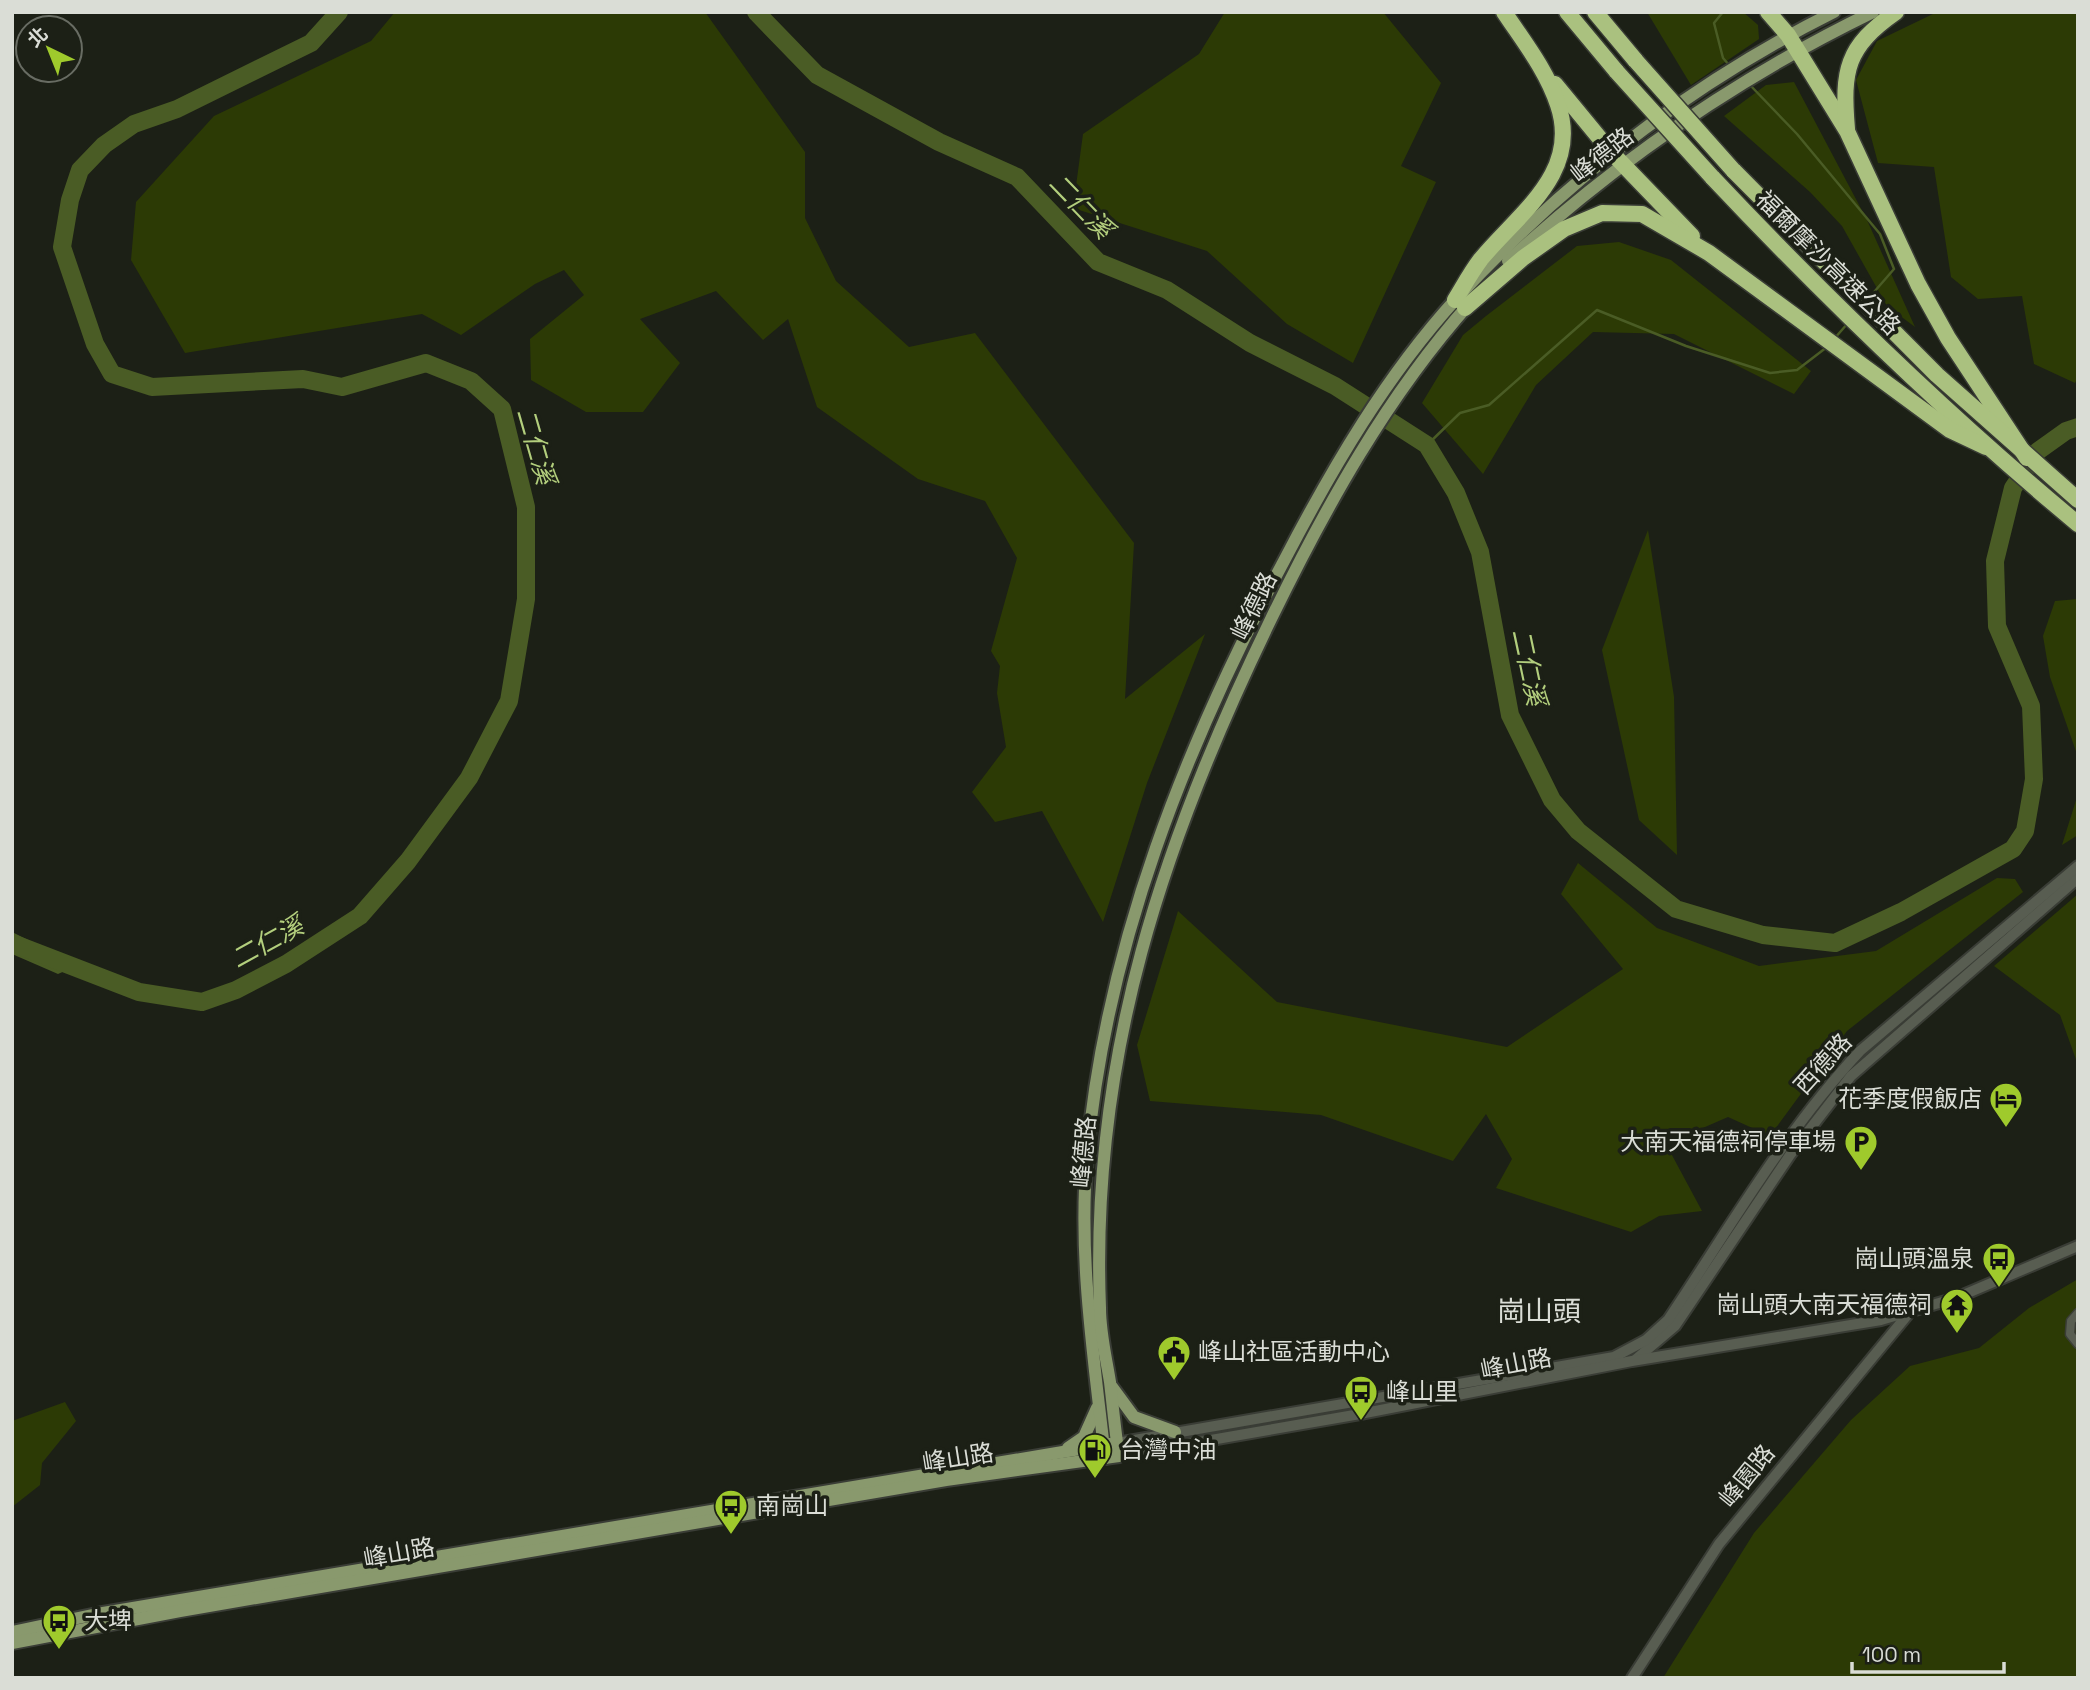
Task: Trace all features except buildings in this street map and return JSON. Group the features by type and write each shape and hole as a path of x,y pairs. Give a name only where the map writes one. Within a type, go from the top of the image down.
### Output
{"highway":[{"path":"1504,12 1542,68 1617,158 1709,253"},
{"name":"福爾摩沙高速公路","path":"1567,12 1617,72 1793,262 1986,447 2078,524"},
{"name":"福爾摩沙高速公路","path":"1595,12 1733,170 1809,249 2027,458 2078,500"},
{"path":"1847,131 1844,94 1851,55 1874,27 1896,12"},
{"path":"1769,14 1788,35 1847,131 1918,284 1948,338 2027,458"},
{"path":"1456,309 1478,262 1538,196 1558,168 1564,130 1558,104 1542,68"},
{"path":"1456,309 1543,243 1602,213 1642,214 1709,253 1911,404 1950,430 1986,447"}],"main road":[{"name":"峰德路","path":"1104,1385 1087,1310 1084,1230 1086,1159 1097,1071 1109,1003 1152,864 1179,785 1220,684 1346,449 1391,382 1535,219 1617,158 1688,96 1788,35 1834,12"},
{"name":"峰德路","path":"1617,158 1765,69 1873,12"},
{"name":"峰德路","path":"1119,1456 1110,1443 1104,1385 1100,1228 1107,1122 1130,984 1183,822 1236,691 1332,501 1456,309"},
{"path":"1104,1385 1134,1417 1175,1432"},
{"path":"1064,1451 1084,1437 1092,1426 1104,1385"},
{"path":"1105,1458 1110,1443"},
{"name":"峰山路","path":"12,1632 97,1614 1110,1443"},
{"name":"峰山路","path":"12,1643 180,1611 946,1480 1119,1456"}],"street":[{"name":"西德路","path":"1614,1357 1646,1340 1668,1320 1799,1124 1863,1056 2078,866"},
{"name":"西德路","path":"1632,1361 1675,1326 1817,1117 1863,1056 2078,878"},
{"name":"峰山路","path":"1119,1456 1386,1409 1632,1361 1909,1313 1955,1298 2078,1246"},
{"path":"2078,1312 2071,1321 2070,1334 2078,1344"},
{"name":"峰園路","path":"1632,1678 1719,1544 1909,1313"},
{"path":"1614,1357 1632,1361"},
{"name":"峰山路","path":"1110,1443 1614,1357"}],"shaded area":[{"path":"395,12 705,12 805,152 805,218 836,281 909,347 975,333 1134,543 1125,699 1205,634 1147,783 1103,922 1042,811 995,822 972,792 1006,747 997,693 1000,666 991,651 1017,558 985,501 918,479 817,407 788,319 763,340 716,291 640,319 680,363 643,412 586,412 531,380 530,339 584,295 564,270 535,284 461,335 422,314 185,353 131,260 136,202 214,116 371,41"},
{"path":"1225,12 1383,12 1441,83 1401,166 1436,182 1353,363 1287,324 1207,251 1073,208 1083,134 1199,54"},
{"path":"1647,12 1743,12 1758,25 1759,39 1691,85"},
{"path":"1937,12 2078,12 2078,377 2075,383 2034,364 2022,296 1978,299 1951,277 1934,167 1878,163 1856,80 1877,41"},
{"path":"1794,82 1867,220 1915,327 1887,306 1842,226 1810,192 1724,116 1766,85"},
{"path":"1619,242 1671,260 1811,371 1794,394 1674,334 1593,332 1536,385 1483,474 1422,403 1463,335 1486,316 1577,246"},
{"path":"1648,530 1674,697 1677,855 1639,820 1602,650"},
{"path":"2078,599 2078,757 2050,677 2043,636 2055,601"},
{"path":"2078,794 2078,835 2062,845"},
{"path":"1578,863 1657,928 1759,966 1876,951 1997,878 2015,879 2023,892 1847,1031 1770,1136 1728,1117 1666,1144 1702,1211 1659,1216 1631,1232 1496,1188 1512,1159 1486,1114 1453,1161 1321,1115 1150,1101 1137,1045 1178,911 1277,1002 1507,1047 1623,969 1561,894"},
{"path":"2078,894 2078,1065 2060,1015 1994,966"},
{"path":"12,932 78,965 58,974 12,954"},
{"path":"2078,1279 2078,1678 1663,1678 1754,1533 1851,1420 1910,1366 1979,1348 2029,1308"},
{"path":"65,1402 76,1421 42,1463 40,1485 12,1507 12,1421"}],"waterway":[{"name":"二仁溪","path":"12,943 139,992 202,1002 236,990 286,964 360,916 408,861 469,778 509,701 526,599 526,507 502,409 471,381 426,363 342,387 303,379 152,387 112,374 95,344 62,247 70,200 80,170 104,145 134,124 177,109 311,43 339,12"},
{"name":"二仁溪","path":"756,12 817,75 939,142 1017,177 1098,262 1167,290 1250,343 1335,386 1427,445 1456,493 1480,552 1510,715 1552,800 1578,831 1676,909 1763,935 1835,943 1901,912 2013,849 2025,831 2034,779 2031,706 1997,626 1995,561 2013,488 2038,451 2066,431 2078,427"},
{"path":"1723,12 1714,23 1723,58 1729,65"},
{"path":"1749,84 1797,134 1880,234 1894,269 1868,299"},
{"path":"1427,445 1460,413 1489,405 1597,310 1686,346 1770,373 1797,370 1827,347"},
{"path":"1834,339 1848,323"}],"place":[{"name":"花季度假飯店","path":"2006,1129"},
{"name":"大南天福德祠停車場","path":"1861,1172"},
{"name":"崗山頭溫泉","path":"1999,1289"},
{"name":"崗山頭大南天福德祠","path":"1957,1335"},
{"name":"峰山社區活動中心","path":"1174,1382"},
{"name":"峰山里","path":"1361,1422"},
{"name":"台灣中油","path":"1095,1480"},
{"name":"南崗山","path":"731,1536"},
{"name":"大埤","path":"59,1651"}],"district":[{"name":"崗山頭","path":"1539,1311"}]}
